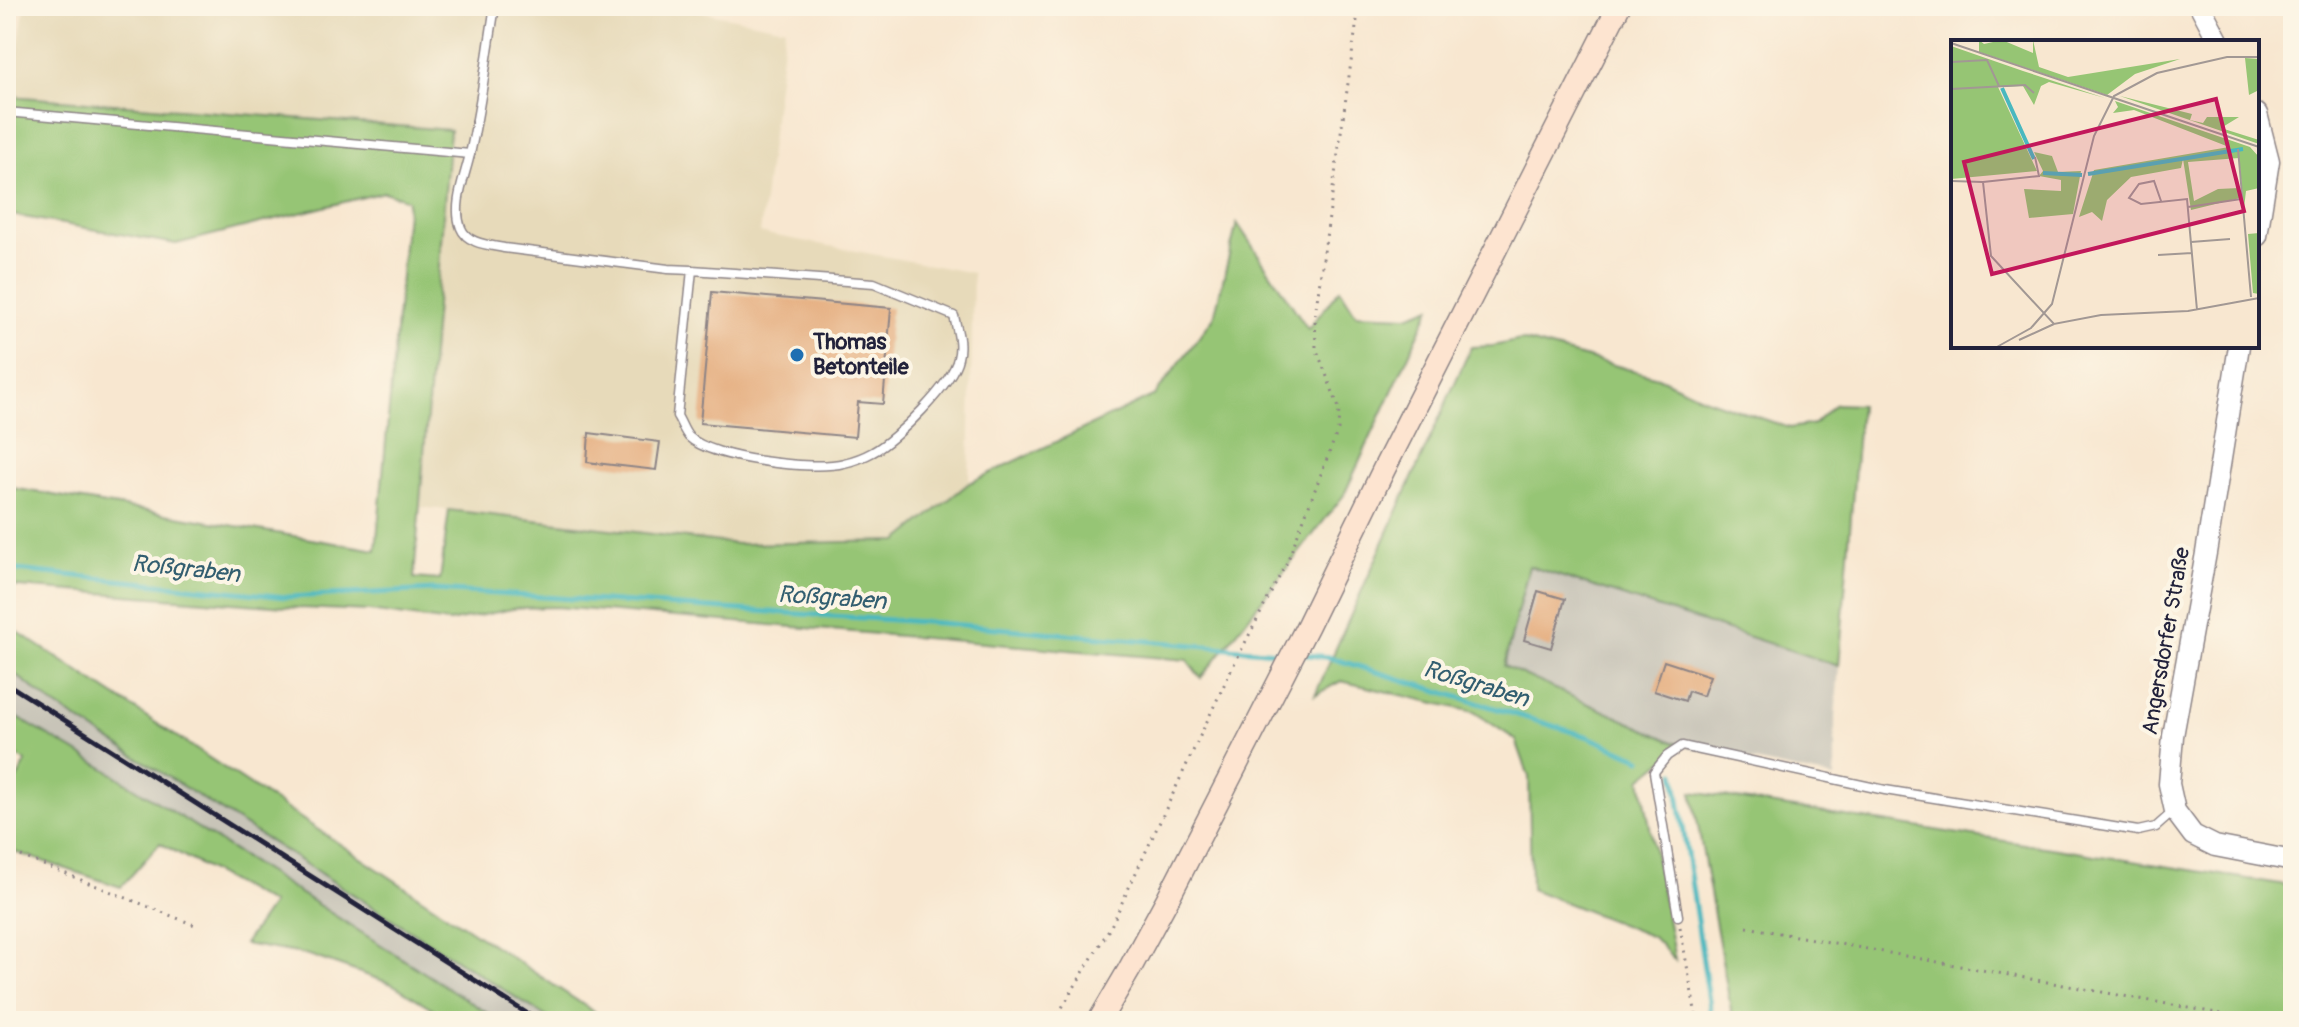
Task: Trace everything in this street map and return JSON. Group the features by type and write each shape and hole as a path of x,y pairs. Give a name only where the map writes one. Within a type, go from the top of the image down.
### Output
{"main road":[{"path":"1099,1021 1168,898 1308,625 1619,6"}],"street":[{"path":"2200,6 2218,40"},
{"path":"2259,122 2269,161 2259,224"},
{"name":"Angersdorfer Straße","path":"2175,811 2169,784 2173,736 2239,348"},
{"path":"2175,811 2193,835 2215,846 2293,861"}],"lane":[{"path":"6,16 8,6"},
{"path":"495,6 470,154 460,193 458,211 461,228 467,237 504,248 692,270 874,283 954,316 960,340 958,361 938,394 903,428 875,451 841,464 800,465 712,451 689,436 677,416 692,270"},
{"path":"6,112 470,154"},
{"path":"1678,916 1654,772 1667,756 1682,746 1885,790 2138,831 2156,827 2175,811"}],"path":[{"path":"1054,1021 1111,926 1231,670 1287,562 1338,430 1339,408 1316,348 1315,315 1359,6"},
{"path":"6,850 197,926"},
{"path":"1678,916 1697,1021"},
{"path":"1747,927 2260,1021"}],"shaded area":[{"path":"25,6 673,6 785,28 760,233 973,273 969,483 898,541 737,544 421,507 450,130 10,96"},
{"path":"1529,566 1839,666 1835,778 1682,746 1504,666"},
{"path":"6,667 53,704 553,1021 500,1021 107,770 6,711"}],"green space":[{"path":"10,96 450,130 414,578 440,580 449,510 737,544 898,541 969,483 1155,395 1214,317 1237,223 1308,329 1340,289 1356,314 1408,316 1431,307 1344,495 1201,678 1187,660 556,607 517,608 449,622 369,611 6,586 6,487 376,550 408,200 384,192 176,244 6,214 6,116"},
{"path":"1521,340 1658,377 1703,398 1790,428 1814,424 1835,404 1860,405 1839,666 1529,566 1504,666 1682,746 1641,779 1675,960 1653,937 1531,889 1529,777 1516,740 1474,712 1341,681 1315,695 1471,347"},
{"path":"6,624 608,1021 553,1021 53,704 6,667"},
{"path":"6,711 107,770 500,1021 453,1021 392,984 309,955 244,944 272,904 160,843 121,887 6,849 6,798 26,762 6,749"},
{"path":"1692,792 2293,886 2293,1021 1733,1021"}],"building":[{"name":"Thomas Betonteile","path":"712,292 891,308 883,404 858,402 855,437 700,423"},
{"path":"589,433 660,442 656,470 587,462"},
{"path":"1538,591 1565,599 1551,648 1524,640"},
{"path":"1664,661 1710,676 1703,696 1688,691 1685,701 1654,691"}],"waterway":[{"name":"Roßgraben","path":"6,569 287,597 435,590 939,623 1288,653"},
{"name":"Roßgraben","path":"1298,654 1328,657 1586,736 1641,759"},
{"name":"Roßgraben","path":"1675,773 1712,1021"}],"railway":[{"path":"6,683 539,1021"}],"place":[{"name":"Thomas Betonteile","path":"797,355"}]}
